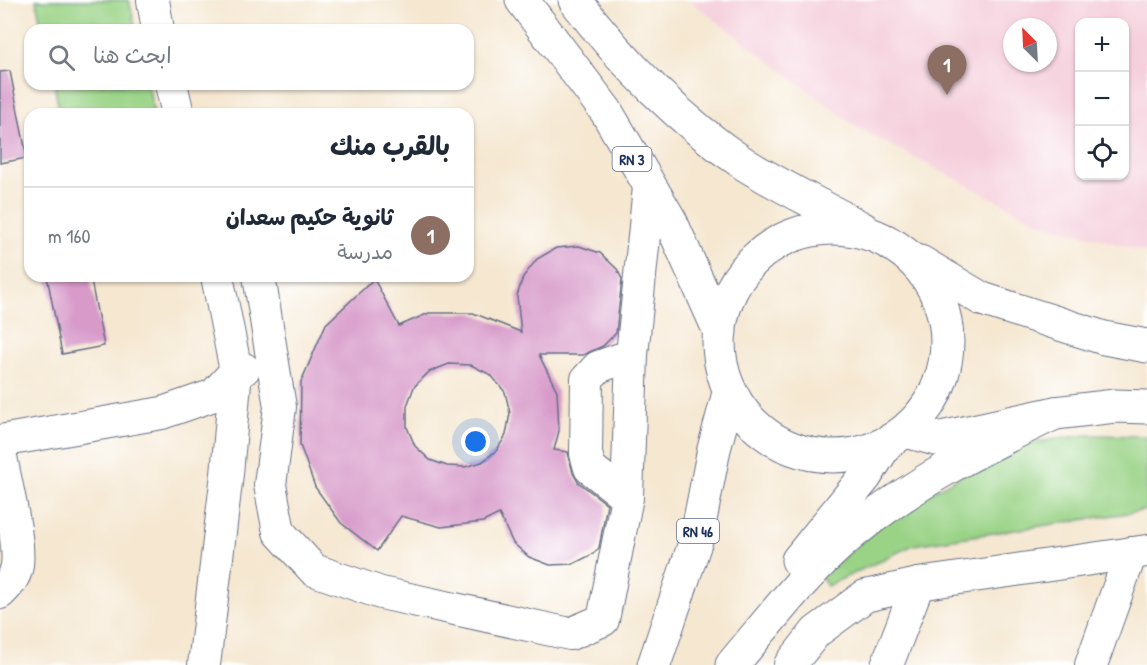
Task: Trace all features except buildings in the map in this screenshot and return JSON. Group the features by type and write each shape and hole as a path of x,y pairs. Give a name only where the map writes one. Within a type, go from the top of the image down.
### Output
{"main road":[{"name":"RN 3","path":"522,0 606,111 670,220 720,332"},
{"path":"575,0 603,37 669,104 737,158 875,235 981,299 1104,338 1147,346"},
{"path":"875,235 841,228 806,231 773,245 746,268 728,298 720,332 719,363 729,393 751,422 780,443 815,455 851,455 896,437 936,439 1055,413 1115,406 1147,407"},
{"path":"721,665 748,618 896,437 932,401 946,364 947,324 934,286 909,256"},
{"name":"RN 46","path":"654,665 696,540 714,448 729,393"},
{"path":"732,665 805,579 862,525 904,493 966,455 1055,413"}],"street":[{"path":"153,0 158,24"},
{"path":"172,90 177,108"},
{"path":"260,282 280,407 270,484 279,532 314,570 381,593 570,634 603,620 627,497 632,355 649,187"},
{"path":"204,665 243,370 219,282"},
{"path":"627,497 590,468 586,454 587,379 598,367 632,355"},
{"path":"0,441 162,413 214,395 243,370"},
{"path":"0,451 17,549 16,569 10,583 0,593"},
{"path":"790,665 816,632 865,596 918,584 1139,552"},
{"path":"1091,665 1139,552"},
{"path":"887,665 918,584"}],"shaded area":[{"path":"689,0 1147,0 1147,252 1038,222 856,127"}],"green space":[{"path":"36,0 129,0 135,24 41,24"},
{"path":"55,90 149,90 153,108 59,108"},
{"path":"1086,435 1146,436 1147,510 913,545 827,586 821,577 897,511 1016,445"}],"place":[{"name":"ثانوية حكيم سعدان","path":"947,95"}]}
